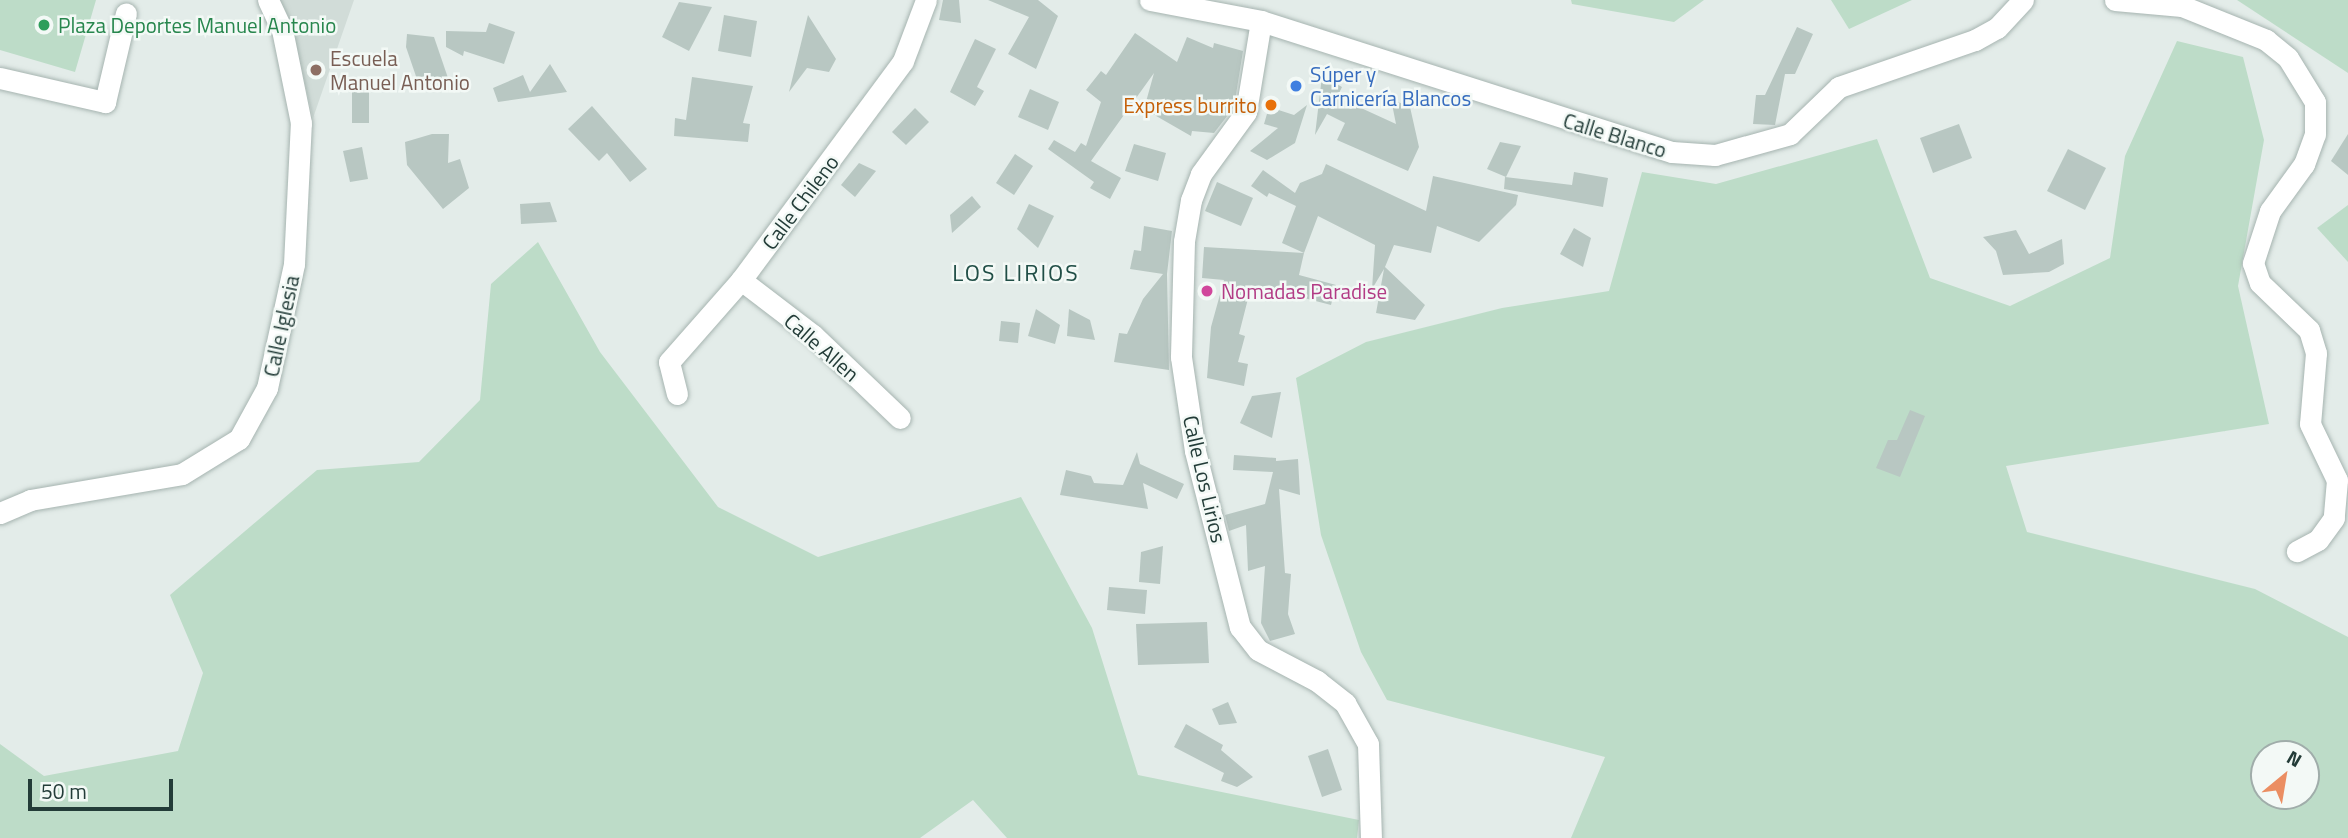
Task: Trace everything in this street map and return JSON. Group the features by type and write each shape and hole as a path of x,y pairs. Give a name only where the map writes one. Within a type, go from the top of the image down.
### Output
{"street":[{"name":"Calle Iglesia","path":"0,513 30,500 182,474 239,439 267,388 294,264 301,123 282,30 268,0"},
{"name":"Calle Chileno","path":"677,394 669,362 741,281 903,61 926,0"},
{"path":"1150,0 1261,21"},
{"name":"Calle Blanco","path":"1261,21 1672,152 1715,155 1790,134 1839,87 1976,40 1997,28 2023,0"},
{"path":"2115,0 2182,6 2266,40 2288,58 2315,102 2315,134 2304,164 2270,211 2253,263 2260,283 2309,330 2316,353 2310,424 2337,480 2334,518 2318,540 2297,551"},
{"path":"0,78 105,102 126,13"},
{"name":"Calle Los Lirios","path":"1261,21 1246,112 1200,174 1191,200 1184,241 1181,357 1195,451 1240,627 1258,650 1317,681 1345,704 1368,744 1371,838"},
{"name":"Calle Allen","path":"741,281 813,335 900,418"}],"shaded area":[{"name":"Escuela Manuel Antonio","path":"280,0 354,0 313,118 290,21"}],"green space":[{"name":"Plaza Deportes Manuel Antonio","path":"0,0 96,0 75,72 0,50"},
{"path":"1571,0 1704,0 1674,22 1572,4"},
{"path":"1831,0 1912,0 1849,29"},
{"path":"2237,0 2348,0 2348,73"},
{"path":"2177,41 2243,57 2264,140 2238,286 2269,424 2006,466 2027,532 2255,589 2348,637 2348,838 1571,838 1605,757 1387,700 1361,652 1321,535 1296,378 1366,342 1502,308 1609,291 1642,172 1716,184 1877,139 1930,278 2010,306 2110,258 2125,156"},
{"path":"2348,205 2348,262 2317,228"},
{"path":"538,242 600,352 718,507 818,557 1021,497 1092,628 1138,775 1359,820 1357,838 1007,838 973,800 920,838 0,838 0,744 44,776 178,751 203,673 170,595 317,470 419,462 480,400 491,284"}],"building":[{"path":"943,0 959,0 961,23 939,20"},
{"path":"988,0 1038,0 1058,16 1036,69 1008,54 1029,17"},
{"path":"679,2 712,7 689,51 662,37"},
{"path":"724,15 757,21 751,57 718,51"},
{"path":"808,15 836,59 829,72 807,68 789,92"},
{"path":"489,23 515,32 504,64 464,51 463,56 446,47 446,31 486,32"},
{"path":"1797,27 1813,34 1795,74 1785,74 1775,125 1753,124 1756,95 1765,95"},
{"path":"1135,33 1177,62 1187,37 1213,48 1214,43 1243,51 1234,107 1214,133 1192,131 1191,136 1144,109 1154,73 1091,161 1121,178 1110,199 1090,188 1094,182 1048,149 1054,140 1075,152 1081,143 1086,146 1101,102 1086,90 1101,71 1106,75"},
{"path":"407,34 434,37 448,78 420,88 406,47"},
{"path":"975,39 996,49 977,87 984,91 975,106 950,92"},
{"path":"550,64 567,92 498,102 493,88 523,75 530,92"},
{"path":"1322,76 1342,87 1337,97 1396,124 1391,99 1410,107 1419,147 1408,171 1337,140 1345,123 1327,114 1315,135"},
{"path":"692,77 753,86 743,123 750,124 748,142 674,136 675,118 686,120"},
{"path":"352,89 369,89 369,123 352,123"},
{"path":"1030,89 1059,102 1048,130 1018,117"},
{"path":"1307,105 1295,143 1267,160 1250,151 1278,128 1264,124 1269,107 1294,115"},
{"path":"592,106 647,169 630,182 607,153 599,161 568,129"},
{"path":"915,108 929,122 906,145 892,132"},
{"path":"1959,124 1972,158 1933,173 1920,138"},
{"path":"432,134 449,134 448,163 460,159 469,188 443,209 407,165 405,142"},
{"path":"2348,134 2348,175 2331,161"},
{"path":"1500,142 1521,146 1506,177 1487,169"},
{"path":"1134,144 1166,153 1158,181 1125,171"},
{"path":"362,147 368,179 350,182 343,151"},
{"path":"2068,149 2106,168 2085,210 2047,191"},
{"path":"1015,154 1033,166 1014,195 996,183"},
{"path":"859,163 876,171 855,197 841,185"},
{"path":"1326,164 1426,211 1433,176 1518,195 1516,205 1479,242 1437,226 1431,253 1394,245 1385,267 1425,305 1415,320 1376,313 1384,269 1372,289 1375,245 1318,216 1304,253 1282,243 1296,206 1269,193 1267,197 1251,186 1263,170 1295,193 1300,183 1322,174"},
{"path":"1574,172 1608,178 1603,207 1504,189 1505,177 1572,185"},
{"path":"1217,182 1253,198 1241,226 1205,211"},
{"path":"972,196 981,207 952,233 950,215"},
{"path":"550,202 557,222 521,224 520,204"},
{"path":"1029,204 1054,216 1038,248 1017,229"},
{"path":"1144,226 1172,231 1167,274 1169,370 1114,362 1119,333 1127,334 1143,299 1163,274 1130,269 1134,250 1141,251"},
{"path":"1574,228 1591,238 1583,267 1560,254"},
{"path":"2016,230 2029,254 2062,239 2064,264 2049,272 2003,275 1996,251 1983,237"},
{"path":"1204,247 1304,253 1299,275 1336,285 1331,305 1304,298 1305,294 1251,287 1239,334 1245,336 1238,362 1248,364 1244,386 1207,378 1211,327 1224,280 1202,278"},
{"path":"1036,309 1060,325 1055,344 1028,336"},
{"path":"1069,309 1090,320 1095,340 1067,336"},
{"path":"1001,321 1020,323 1018,343 999,341"},
{"path":"1281,392 1272,438 1240,423 1252,396"},
{"path":"1910,410 1925,416 1900,477 1876,468 1888,440 1897,440"},
{"path":"1137,452 1140,464 1184,484 1177,499 1143,483 1148,509 1060,495 1066,470 1091,476 1094,483 1123,485"},
{"path":"1234,455 1276,458 1276,461 1298,459 1300,495 1279,489 1285,573 1291,574 1288,614 1295,634 1270,641 1261,623 1265,566 1248,571 1246,525 1229,531 1225,515 1265,504 1273,472 1233,470"},
{"path":"1163,546 1160,584 1139,582 1141,552"},
{"path":"1109,587 1147,590 1145,614 1107,610"},
{"path":"1207,622 1209,663 1138,665 1136,624"},
{"path":"1228,702 1237,723 1219,725 1212,709"},
{"path":"1186,724 1223,745 1221,750 1253,777 1237,787 1221,781 1224,773 1174,747"},
{"path":"1328,749 1342,790 1322,797 1308,756"}],"place":[{"name":"Plaza Deportes Manuel Antonio","path":"44,25"},
{"name":"Escuela Manuel Antonio","path":"316,70"},
{"name":"Súper y Carnicería Blancos","path":"1296,86"},
{"name":"Express burrito","path":"1271,105"},
{"name":"Nomadas Paradise","path":"1207,291"}],"district":[{"name":"LOS LIRIOS","path":"1016,273"}]}
